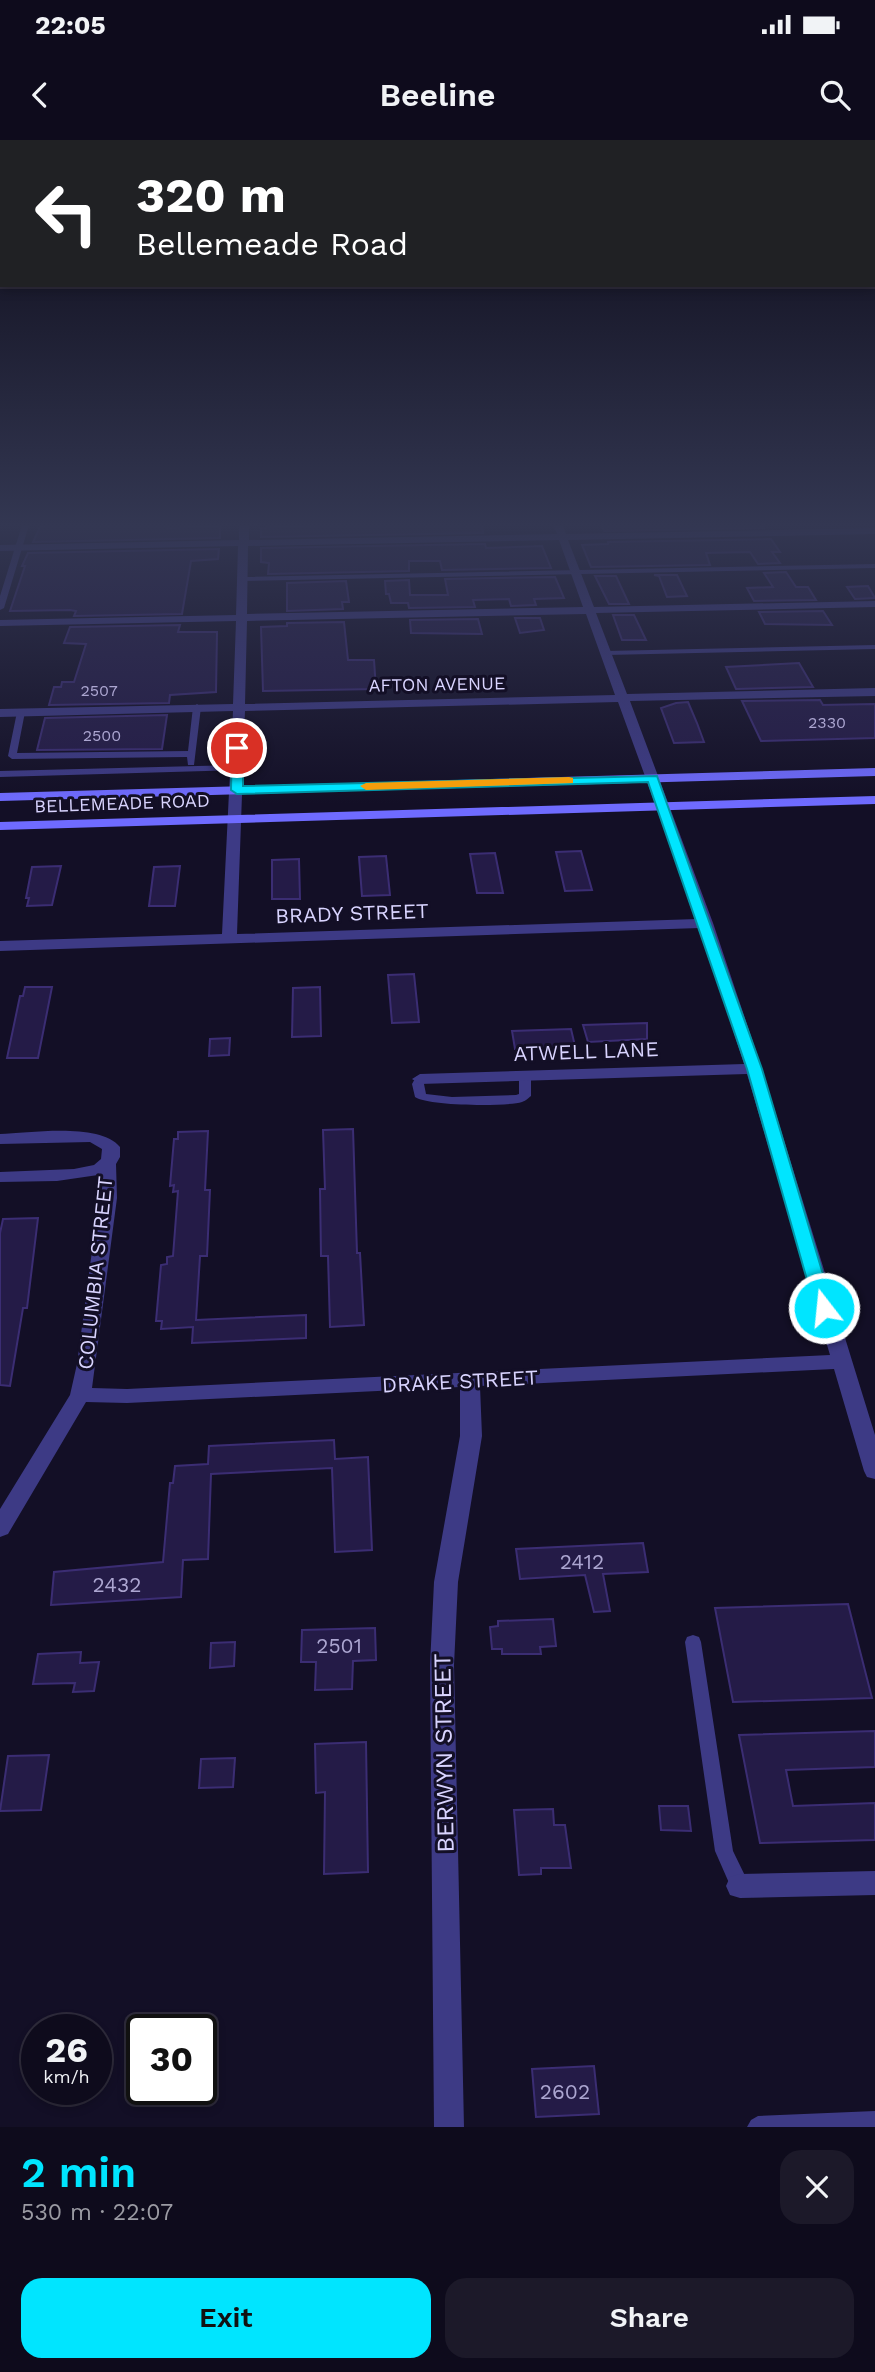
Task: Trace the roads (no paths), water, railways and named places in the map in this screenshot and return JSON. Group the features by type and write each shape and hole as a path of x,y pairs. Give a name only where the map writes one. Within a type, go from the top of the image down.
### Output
{"main road":[{"name":"BELLEMEADE ROAD","path":"0,797 875,772"},
{"name":"BELLEMEADE ROAD","path":"0,826 875,800"}],"street":[{"path":"1,624 217,618"},
{"path":"229,937 242,618"},
{"path":"593,618 706,923 754,1069 875,1471"},
{"name":"AFTON AVENUE","path":"0,713 875,692"},
{"name":"BRADY STREET","path":"0,946 706,923"},
{"name":"ATWELL LANE","path":"420,1079 754,1069"},
{"path":"0,1139 91,1138 103,1141 111,1147 112,1155 107,1164 86,1173 0,1177"},
{"name":"COLUMBIA STREET","path":"0,1528 80,1395 87,1364 108,1198 107,1164"},
{"name":"DRAKE STREET","path":"80,1395 127,1396 840,1362"},
{"name":"BERWYN STREET","path":"449,2127 442,1665 446,1582 471,1436 470,1381"},
{"path":"740,1886 875,1883"}],"lane":[{"path":"606,653 875,647"},
{"path":"190,769 197,708"},
{"path":"21,712 12,756 30,758 192,754"},
{"path":"0,774 237,768"},
{"path":"693,1642 724,1852 740,1886"},
{"path":"758,2127 875,2122"}]}
